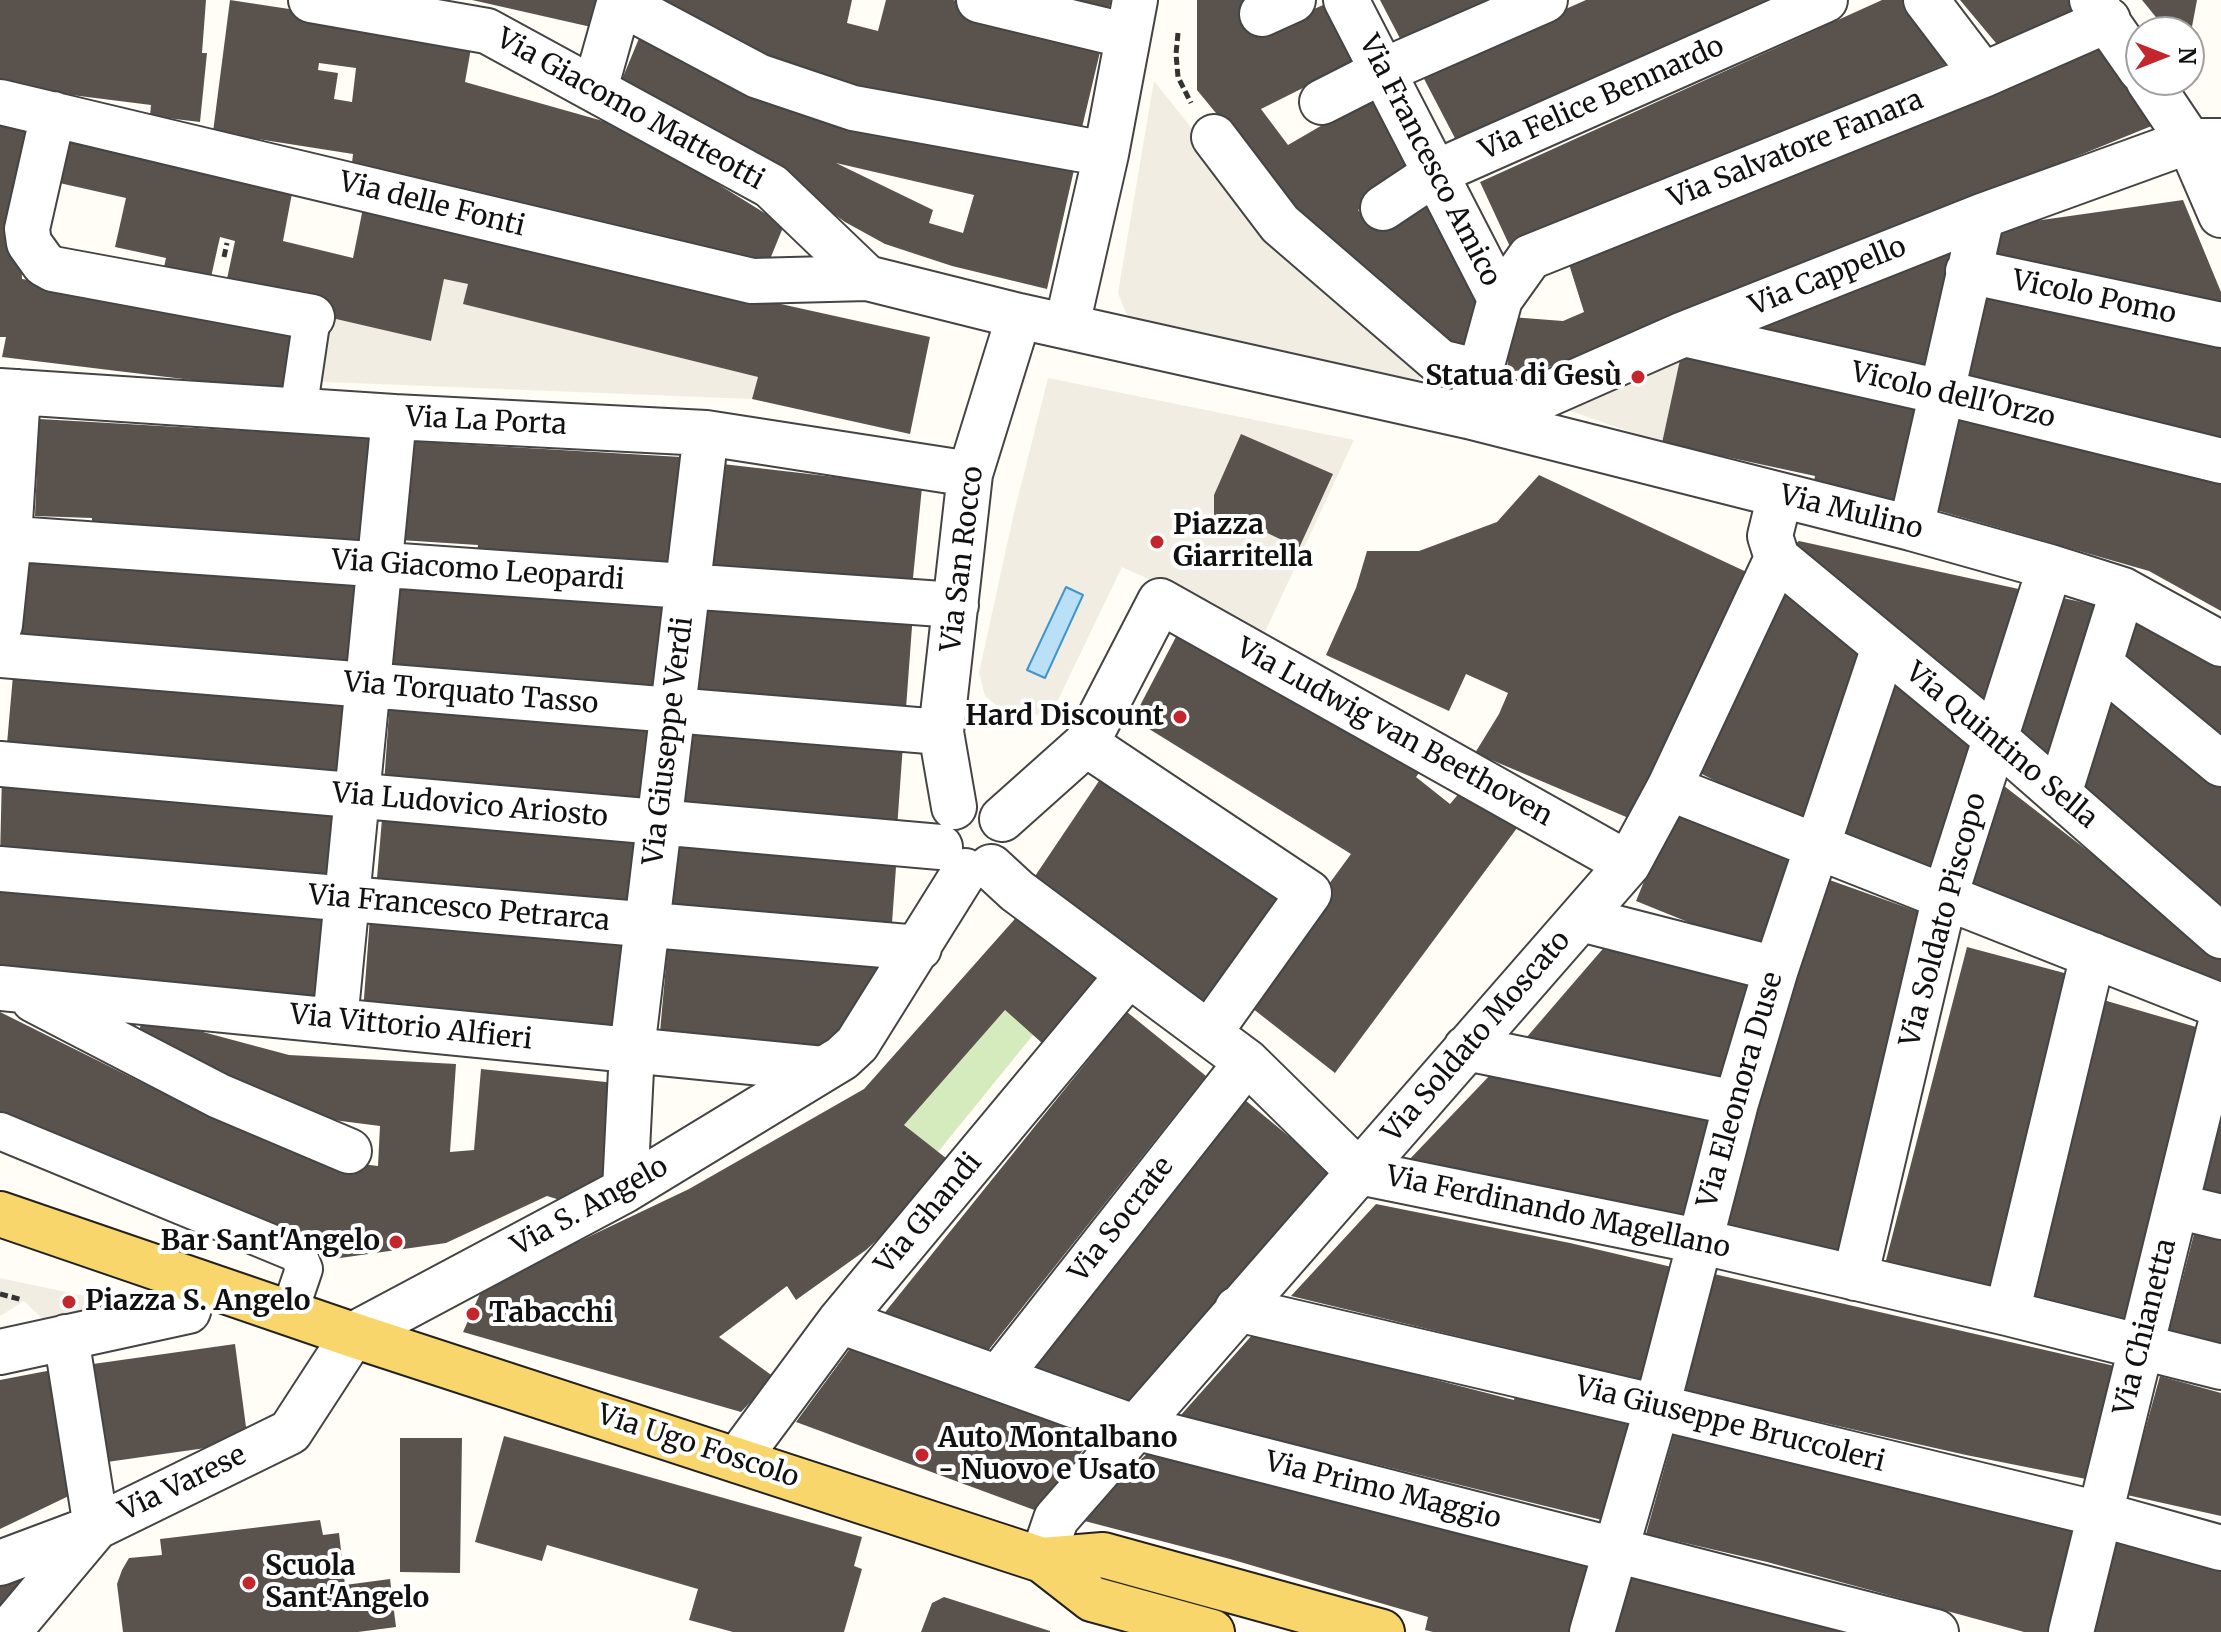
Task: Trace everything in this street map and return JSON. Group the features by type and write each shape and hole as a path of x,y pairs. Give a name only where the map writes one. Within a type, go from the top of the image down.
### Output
{"main road":[{"name":"Via Ugo Foscolo","path":"0,1214 353,1335 1042,1560 1092,1599 1212,1632"},
{"name":"Via Ugo Foscolo","path":"1042,1560 1103,1555 1382,1632"}],"street":[{"name":"Via Giacomo Matteotti","path":"311,0 487,31 771,186 867,278"},
{"path":"427,0 487,31"},
{"path":"979,0 1131,18 1106,154 1067,325"},
{"name":"Via Francesco Amico","path":"1346,0 1500,299 1468,416"},
{"path":"1322,102 1383,71 1545,0"},
{"name":"Via Felice Bennardo","path":"1383,208 1437,172 1825,0"},
{"path":"1926,0 1983,75"},
{"path":"595,89 619,1 758,76 853,108 1106,154"},
{"path":"2100,10 2125,47"},
{"name":"Via Salvatore Fanara","path":"1500,299 1530,257 1983,75 2100,10"},
{"path":"2163,96 2205,141 2221,215"},
{"name":"Via delle Fonti","path":"0,102 752,281 867,278"},
{"path":"53,114 27,229 29,243 44,264 53,269 312,317 298,412"},
{"path":"1214,137 1280,224 1440,362 1481,372"},
{"name":"Via Cappello","path":"1468,416 1539,398 1684,334 1982,216 2205,141"},
{"path":"1911,528 1982,216"},
{"name":"Vicolo Pomo","path":"1968,271 2221,325"},
{"name":"Via Mulino","path":"867,278 1019,316 1468,416 1911,528 2123,590 2221,644"},
{"name":"Via San Rocco","path":"963,848 941,732 970,474 1019,316"},
{"name":"Vicolo dell'Orzo","path":"1684,334 1941,392 2221,461"},
{"path":"0,625 9,392"},
{"name":"Via La Porta","path":"9,392 298,412 706,433 970,474"},
{"path":"335,1021 394,417"},
{"name":"Via Giuseppe Verdi","path":"625,1190 632,1050 706,433"},
{"name":"Via Soldato Moscato","path":"1042,1560 1056,1519 1628,864 1669,788 1777,558 1770,536 1780,495"},
{"name":"Via Giacomo Leopardi","path":"5,538 956,605"},
{"name":"Via Quintino Sella","path":"1777,558 1995,738 2221,936"},
{"name":"Via Soldato Piscopo","path":"1855,1278 1945,896 2050,567"},
{"path":"2059,794 2123,590"},
{"name":"Via Ludwig van Beethoven","path":"1086,744 1160,601 1628,864"},
{"name":"Via Eleonora Duse","path":"1592,1632 1657,1407 1736,1103 1776,969 1884,647"},
{"name":"Via Torquato Tasso","path":"0,655 941,732"},
{"path":"2100,664 2221,764"},
{"path":"1086,744 1309,893 1209,1033"},
{"name":"Via S. Angelo","path":"353,1335 625,1190 842,1058 857,1044 919,948 963,848 1004,854 1007,836 1002,819 1086,744"},
{"name":"Via Ludovico Ariosto","path":"0,764 963,848"},
{"path":"1669,788 2221,1006"},
{"name":"Via Ferdinando Magellano","path":"963,848 1247,1062 1359,1172 1698,1241 2221,1367"},
{"name":"Via Francesco Petrarca","path":"0,869 919,948"},
{"path":"1581,919 1776,969"},
{"path":"2007,1313 2093,955"},
{"name":"Via Ghandi","path":"737,1460 840,1321 1129,974"},
{"path":"6,988 219,1096 349,1151"},
{"name":"Via Vittorio Alfieri","path":"6,988 823,1069"},
{"name":"Via Chianetta","path":"2071,1632 2221,1022"},
{"path":"1466,1048 1736,1103"},
{"name":"Via Socrate","path":"998,1378 1247,1062"},
{"path":"0,1131 298,1254 304,1269 289,1313"},
{"path":"2176,1206 2221,1217"},
{"path":"0,1352 188,1311 197,1282"},
{"name":"Via Giuseppe Bruccoleri","path":"1237,1309 2099,1514 2221,1548"},
{"name":"Via Primo Maggio","path":"840,1321 1134,1427 1936,1632"},
{"name":"Via Varese","path":"8,1632 96,1527 290,1432 353,1335"},
{"path":"0,1563 96,1527 66,1337"}],"path":[{"path":"1178,27 1178,77 1188,99 1214,137"},
{"path":"0,1294 24,1300"}],"green space":[{"path":"1005,1010 1033,1035 938,1152 904,1125"}],"shaded area":[{"path":"1154,81 1273,230 1422,358 1418,390 1143,328 1126,313 1118,293"},
{"path":"444,279 468,284 464,304 758,377 752,399 301,381 311,313 431,341"},
{"path":"1684,341 1662,443 1565,409"},
{"name":"Piazza Giarritella","path":"1048,378 1354,440 1265,632 1122,567 1058,700 1047,712 1028,717 1003,711 985,696 979,673 1013,517"},
{"name":"Piazza S. Angelo","path":"0,1278 118,1303 126,1313 48,1324 24,1301 0,1316"}],"water":[{"path":"1066,587 1083,595 1045,678 1027,670"}],"building":[{"path":"0,0 206,0 202,53 207,53 200,122 150,116 151,105 0,86"},
{"path":"230,0 473,37 465,82 610,123 692,168 784,225 766,269 441,183 352,163 353,154 213,132","holes":["319,63 356,68 352,102 334,99 338,73 318,70"]},
{"path":"472,0 607,0 600,29"},
{"path":"646,0 852,0 847,23 878,31 886,0 953,0 1104,35 1080,136 916,101 748,60"},
{"path":"1025,0 1111,0 1106,20"},
{"path":"1197,0 1261,0 1241,9 1240,18 1258,18 1267,30 1332,1 1359,60 1261,109 1288,145 1381,91 1427,169 1358,210 1375,228 1435,195 1494,296 1478,351 1437,343 1288,201 1197,90"},
{"path":"1380,0 1514,0 1405,48"},
{"path":"1586,0 1796,0 1458,144 1421,73"},
{"path":"1882,0 1904,0 1946,64 1512,251 1480,182"},
{"path":"1960,0 2075,0 2089,16 2006,55"},
{"path":"2142,0 2197,0 2194,16 2155,16"},
{"path":"640,36 1076,161 1047,289 952,266 885,244 845,222 789,182 618,89","holes":["836,163 974,195 963,233 929,223 933,210"]},
{"path":"2103,40 2125,77 2125,96 2137,96 2154,125 1563,365 1507,372 1511,317 1563,321 1584,312 1568,261"},
{"path":"0,118 46,128 21,239 22,279 310,323 299,393 2,357 6,337 0,337"},
{"path":"66,134 293,188 283,241 353,258 363,208 518,246 930,337 910,434 752,399 758,377 463,304 468,284 444,279 431,341 224,293 235,241 220,237 207,295 160,285 166,258 115,247 126,198 55,182"},
{"path":"2183,200 2221,292 2221,313 2023,268 1992,251 1999,226"},
{"path":"1968,230 1937,383 1736,330"},
{"path":"1985,284 2221,338 2221,451 1963,377"},
{"path":"1684,341 1930,398 1908,503 1814,481 1815,476 1662,443"},
{"path":"1961,403 2221,469 2221,611 2149,571 1936,510"},
{"path":"39,419 371,438 361,544 92,526 92,518 35,516"},
{"path":"1241,434 1333,474 1299,548 1246,523 1241,530 1233,533 1220,526 1214,514 1214,495"},
{"path":"406,441 681,457 674,565 477,552 478,545 400,540"},
{"path":"714,463 922,487 912,588 700,571"},
{"path":"1539,475 1753,575 1638,822 1475,753 1508,693 1466,674 1449,711 1326,655 1356,588 1367,551 1419,551 1497,522"},
{"path":"1799,541 2028,591 1988,721 1791,546"},
{"path":"27,553 362,578 354,671 20,644"},
{"path":"394,581 667,602 657,696 386,673"},
{"path":"1788,584 1871,655 1799,824 1696,771"},
{"path":"702,593 913,613 905,722 692,705"},
{"path":"2049,595 2100,606 2050,768 2008,732"},
{"path":"2130,621 2221,665 2221,750 2121,662"},
{"path":"1178,633 1425,765 1416,777 1450,804 1467,784 1520,824 1335,1073 1243,1001 1351,854 1133,719"},
{"path":"14,664 348,693 338,784 6,755"},
{"path":"1895,679 1979,748 1936,877 1838,831"},
{"path":"2105,686 2221,782 2221,917 2076,804"},
{"path":"390,699 652,721 644,806 384,784"},
{"path":"690,726 903,744 897,829 682,810"},
{"path":"2,774 337,808 329,889 0,858"},
{"path":"1103,775 1279,895 1203,1007 1027,888"},
{"path":"1999,782 2132,885 2221,960 2221,990 1960,888"},
{"path":"383,807 642,832 634,915 376,890"},
{"path":"1673,810 1793,859 1757,950 1636,901"},
{"path":"677,834 897,853 891,937 669,919"},
{"path":"1824,878 1922,913 1836,1257 1721,1232"},
{"path":"0,879 324,912 314,1012 0,978"},
{"path":"1021,912 1097,979 1042,1043 1005,1010 904,1125 951,1162 866,1250 796,1300 787,1286 719,1337 774,1377 741,1412 463,1332 483,1287 689,1189 864,1089"},
{"path":"370,917 629,939 619,1034 363,1012"},
{"path":"668,943 887,961 837,1048 660,1032"},
{"path":"1607,944 1749,979 1722,1086 1526,1038"},
{"path":"1967,947 2068,974 1989,1295 1884,1268"},
{"path":"2100,999 2203,1029 2124,1330 2023,1305"},
{"path":"0,1012 195,1109 311,1158 378,1166 380,1126 302,1116 135,1047 143,1016 289,1055 456,1064 450,1152 474,1150 481,1069 625,1084 617,1191 576,1205 547,1196 446,1243 333,1259 286,1232 0,1112"},
{"path":"1127,1012 1206,1076 983,1357 878,1321"},
{"path":"1493,1072 1714,1118 1687,1228 1407,1162"},
{"path":"1245,1100 1332,1172 1132,1410 1029,1371"},
{"path":"2221,1123 2221,1197 2201,1192"},
{"path":"1376,1204 1676,1268 1647,1382 1291,1296"},
{"path":"2195,1230 2221,1236 2221,1350 2168,1335"},
{"path":"1714,1274 2119,1367 2091,1480 1683,1391"},
{"path":"1254,1333 1514,1400 1516,1390 1634,1419 1606,1521 1180,1416"},
{"path":"854,1343 1095,1434 1037,1511 796,1422"},
{"path":"235,1344 248,1442 107,1462 93,1364"},
{"path":"52,1370 75,1493 0,1529 0,1380"},
{"path":"2160,1376 2221,1393 2221,1516 2127,1495"},
{"path":"1676,1426 2068,1527 2078,1542 2052,1632 2024,1632 1767,1562 1646,1534"},
{"path":"504,1436 862,1537 854,1566 862,1569 844,1632 733,1632 689,1620 698,1589 547,1545 542,1561 475,1542"},
{"path":"400,1438 462,1438 460,1573 400,1572"},
{"path":"1151,1450 1594,1565 1575,1632 1433,1632 1425,1630 1428,1617 1230,1559 1077,1519"},
{"path":"320,1520 323,1535 339,1533 345,1585 390,1579 396,1627 358,1632 123,1632 117,1584 122,1570 129,1558 162,1555 160,1539"},
{"path":"2115,1539 2221,1566 2221,1632 2091,1632"},
{"path":"1627,1565 1864,1632 1607,1632"},
{"path":"43,1576 0,1615 0,1578"},
{"path":"944,1597 1050,1632 921,1632 932,1603"}],"place":[{"name":"Statua di Gesù","path":"1638,377"},
{"name":"Piazza Giarritella","path":"1157,542"},
{"name":"Hard Discount","path":"1180,717"},
{"name":"Bar Sant'Angelo","path":"396,1242"},
{"name":"Piazza S. Angelo","path":"69,1302"},
{"name":"Tabacchi","path":"473,1314"},
{"name":"Auto Montalbano - Nuovo e Usato","path":"922,1455"},
{"name":"Scuola Sant'Angelo","path":"249,1583"}]}
